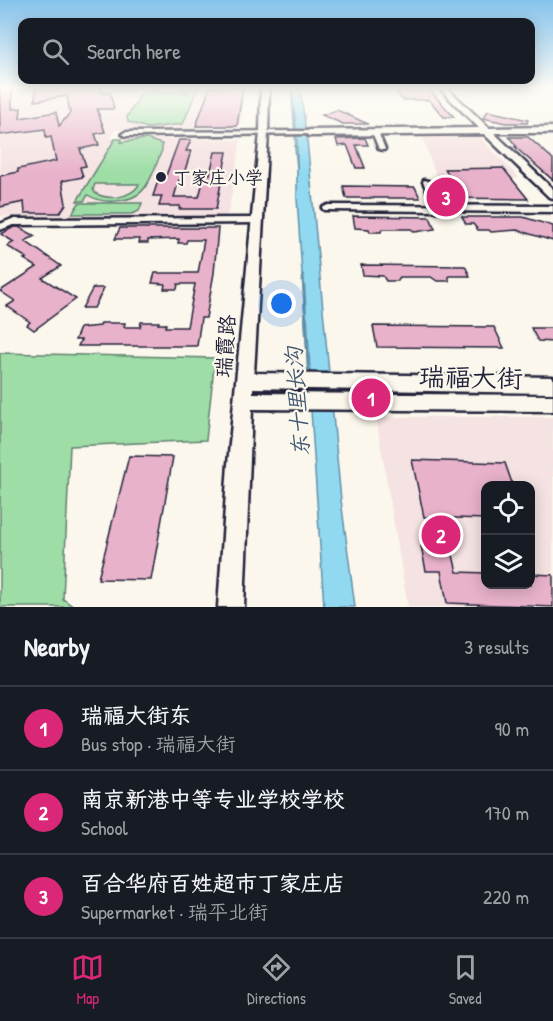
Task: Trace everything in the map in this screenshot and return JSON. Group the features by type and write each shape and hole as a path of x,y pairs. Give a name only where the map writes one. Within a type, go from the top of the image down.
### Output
{"street":[{"name":"瑞霞路","path":"231,607 238,464 257,221 272,133 270,115"},
{"path":"471,115 553,195"},
{"path":"125,134 553,130"},
{"path":"375,132 382,149"},
{"path":"427,182 440,209"},
{"path":"328,208 553,209"},
{"path":"0,227 12,222 257,221"},
{"name":"瑞福大街","path":"245,380 553,385"},
{"name":"瑞福大街","path":"244,401 553,403"}],"shaded area":[{"path":"0,115 242,115 240,128 115,130 111,138 241,140 228,214 221,219 0,216"},
{"path":"478,135 519,178 437,178 422,136"},
{"path":"376,417 553,417 553,607 408,607"}],"green space":[{"path":"187,115 183,124 148,128 128,122 127,117"},
{"path":"115,139 122,139 121,142 146,139 162,144 153,173 141,192 119,201 102,200 88,195 84,201 77,201","holes":["95,184 139,184 130,193 119,197 107,197 95,193 93,189"]},
{"path":"79,203 142,203 139,211 132,214 72,214"},
{"path":"0,353 215,358 206,440 70,446 63,599 74,607 0,607"}],"water":[{"path":"295,115 304,115 341,500 355,607 324,607 297,198"}],"building":[{"path":"0,115 20,115 20,118 57,115 59,126 68,115 99,115 105,132 95,134 99,145 80,149 86,166 80,167 83,177 62,181 66,204 60,213 25,213 24,202 0,207 0,176 18,172 18,169 56,161 51,137 46,138 45,129 0,135"},
{"path":"200,115 239,115 237,126 196,126"},
{"path":"323,115 349,115 368,124 343,124"},
{"path":"485,115 507,115 528,120 527,123 506,123 483,118"},
{"path":"509,137 528,137 553,159 553,180 515,147 517,147"},
{"path":"365,138 368,145 356,145 365,168 356,168 347,145 338,146 336,139"},
{"path":"179,140 191,140 186,151 191,151 174,197 199,197 205,174 210,174 215,152 227,152 216,209 179,209 180,206 159,206 162,196 153,196 158,181 164,181"},
{"path":"503,168 528,199 441,198 436,187 456,187 445,169"},
{"path":"343,186 415,187 420,198 346,198"},
{"path":"353,216 430,217 435,229 415,232 411,229 382,229 381,232 370,232 369,229 355,228"},
{"path":"462,217 523,217 553,226 553,241 517,230 491,232 478,230 473,224 466,224"},
{"path":"14,227 19,227 35,236 25,241 61,266 42,278 76,299 34,330 27,325 30,322 7,306 15,301 0,291 37,267 7,246 14,242 1,234"},
{"path":"120,228 218,228 214,273 206,318 201,318 197,346 78,346 81,340 75,340 80,328 100,326 101,323 125,323 124,327 140,327 141,322 159,322 158,324 166,324 165,327 187,327 195,284 178,284 177,289 164,289 165,284 152,283 155,273 198,273 204,240 187,240 186,243 178,243 179,239 148,240 148,243 139,243 140,239 115,239"},
{"path":"361,265 465,266 470,276 449,276 449,281 437,281 431,277 400,277 398,281 386,281 383,276 363,275"},
{"path":"93,288 104,288 94,308 82,308"},
{"path":"373,326 494,327 504,348 377,347"},
{"path":"531,328 553,328 553,342 538,341"},
{"path":"129,456 173,457 151,580 98,579"},
{"path":"412,460 505,463 511,481 481,481 481,519 424,517"},
{"path":"421,546 451,547 457,572 481,573 481,589 535,589 535,574 553,575 553,607 447,603 441,571 426,571"}],"waterway":[{"name":"东十里长沟","path":"293,115 296,147"},
{"name":"东十里长沟","path":"295,146 297,166"},
{"name":"东十里长沟","path":"303,275 306,321"},
{"name":"东十里长沟","path":"306,319 309,376"}],"place":[{"name":"丁家庄小学","path":"161,177"},
{"name":"百合华府百姓超市丁家庄店","path":"446,197"},
{"name":"瑞福大街东","path":"371,398"},
{"name":"南京新港中等专业学校学校","path":"441,535"}]}
